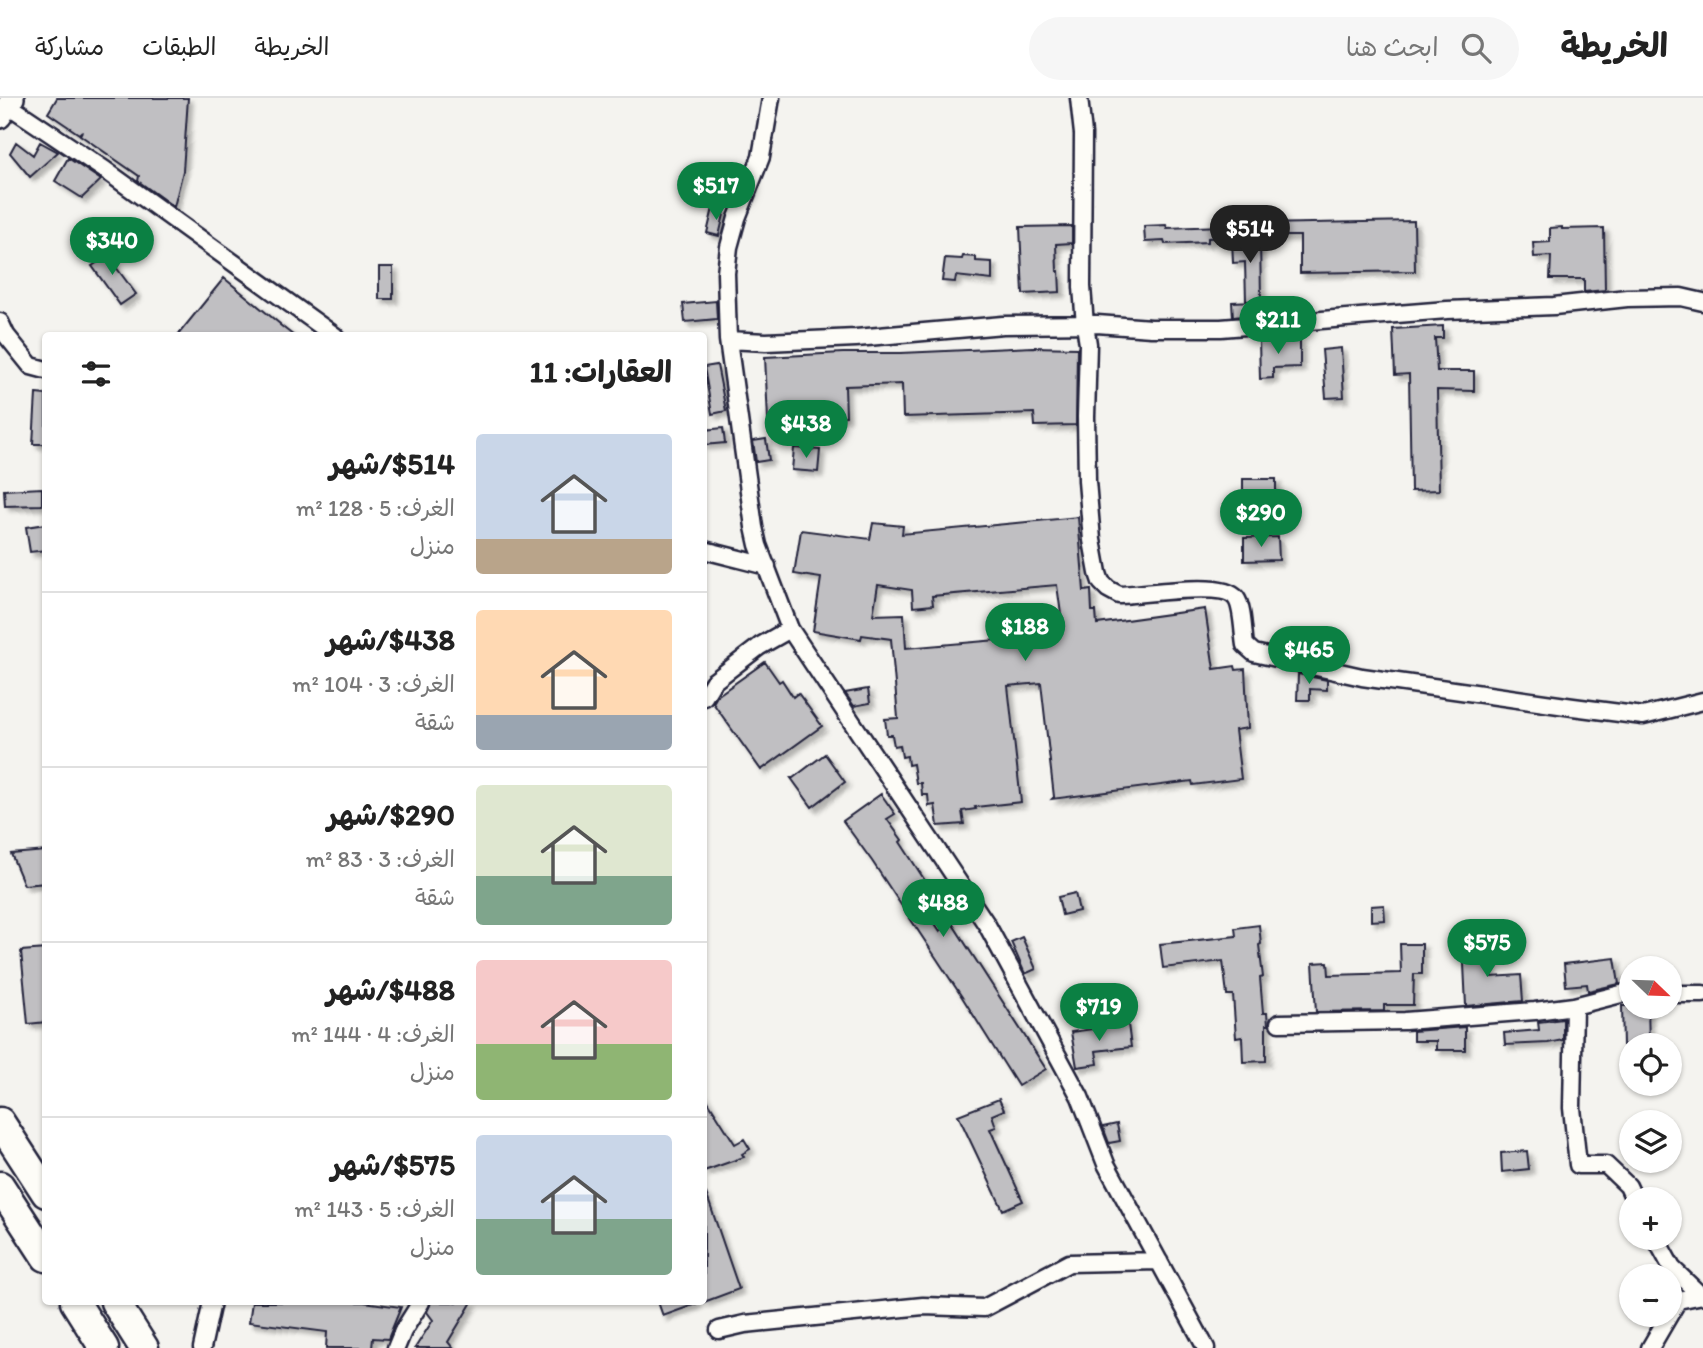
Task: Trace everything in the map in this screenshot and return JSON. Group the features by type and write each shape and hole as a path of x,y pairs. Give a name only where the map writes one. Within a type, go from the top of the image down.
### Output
{"highway":[{"path":"0,1122 42,1187"},
{"path":"0,1186 42,1251"},
{"path":"78,1305 116,1342"},
{"path":"115,1305 116,1342"}],"street":[{"path":"771,98 761,157 737,218 729,247 726,273 728,340 754,527 766,566 790,629 987,925 1080,1097 1106,1164 1206,1348"},
{"path":"1079,98 1083,134 1084,325 1088,344 1087,481 1098,573 1101,582 1108,589 1119,595 1205,588 1228,591 1236,598 1240,607 1245,645 1254,653 1362,677 1643,716 1703,701"},
{"path":"7,107 105,170 329,332"},
{"path":"728,340 766,342 856,338 1003,325 1097,324 1151,328 1221,328 1447,310 1554,306 1627,298 1681,297 1703,302"},
{"path":"0,322 6,335 31,366 42,369"},
{"path":"707,551 766,566"},
{"path":"707,692 713,682 760,646 790,629"},
{"path":"1682,994 1703,994"},
{"path":"1279,1023 1405,1021 1535,1011 1574,1006 1619,995"},
{"path":"1574,1006 1572,1108 1578,1165 1606,1165 1628,1187"},
{"path":"1662,1250 1672,1268 1701,1295"},
{"path":"719,1330 745,1324 923,1306 984,1308 1069,1263 1159,1261"},
{"path":"1650,1348 1678,1300 1701,1295"},
{"path":"202,1348 211,1305"},
{"path":"396,1348 419,1305"}],"building":[{"path":"57,98 188,98 183,171 174,207 138,181 139,176 80,135 82,131 79,134 48,113"},
{"path":"16,142 33,155 40,142 58,152 30,177 10,153"},
{"path":"68,158 101,180 82,198 55,181"},
{"path":"713,208 725,210 719,236 707,233"},
{"path":"1414,221 1415,271 1300,273 1300,236 1261,236 1261,224"},
{"path":"1166,225 1167,228 1222,226 1223,237 1208,238 1208,242 1145,242 1144,226"},
{"path":"1072,226 1072,243 1056,244 1060,292 1023,294 1020,227"},
{"path":"1550,228 1604,228 1605,290 1584,292 1584,279 1550,279 1551,256 1534,257 1533,243 1550,242"},
{"path":"1260,238 1261,300 1246,301 1245,262 1233,263 1232,239"},
{"path":"101,247 136,294 120,305 92,266 98,262 92,254"},
{"path":"963,256 976,257 976,261 992,262 992,280 956,276 955,282 942,281 945,258 962,259"},
{"path":"379,267 393,267 393,299 379,299"},
{"path":"224,278 289,332 180,332"},
{"path":"716,301 717,319 685,322 683,304"},
{"path":"1253,301 1254,315 1233,317 1232,302"},
{"path":"1443,326 1443,338 1435,338 1437,371 1474,371 1474,391 1437,390 1439,490 1411,491 1409,374 1395,375 1393,329"},
{"path":"1259,340 1300,340 1300,367 1273,368 1273,378 1260,379"},
{"path":"1033,347 1077,348 1076,425 1035,426 1034,413 903,417 902,384 845,386 846,416 768,420 765,357"},
{"path":"1341,348 1344,397 1326,398 1322,350"},
{"path":"717,365 726,411 712,414 707,367"},
{"path":"36,394 42,395 42,444 33,444"},
{"path":"723,428 725,443 707,445 707,430"},
{"path":"766,439 769,460 756,462 753,441"},
{"path":"794,448 820,450 818,472 792,470"},
{"path":"1243,479 1276,479 1276,504 1243,504"},
{"path":"42,488 42,505 5,506 4,490"},
{"path":"1078,517 1084,591 1091,590 1092,611 1096,611 1097,624 1205,609 1214,669 1235,666 1236,670 1245,669 1248,728 1235,730 1241,779 1193,785 1192,781 1052,799 1054,797 1041,683 1008,686 1021,802 975,807 976,809 962,811 964,824 938,826 935,805 929,806 928,795 922,795 921,783 916,783 913,764 908,765 907,756 902,757 900,745 894,746 892,735 887,735 885,719 898,718 891,639 862,635 861,639 813,631 821,578 794,574 801,530 870,539 873,523 903,526 902,534","holes":["878,585 912,590 913,607 933,605 932,596 1057,585 1063,629 1055,630 1056,635 906,648 904,614 873,615"]},
{"path":"42,525 42,550 30,552 26,527"},
{"path":"1278,537 1279,560 1244,561 1244,538"},
{"path":"765,662 793,697 798,693 822,726 761,770 713,703 717,696"},
{"path":"1298,674 1327,680 1327,690 1310,689 1310,700 1297,700"},
{"path":"868,689 870,703 854,706 845,693"},
{"path":"825,754 845,782 812,807 791,778"},
{"path":"881,794 895,814 887,819 935,896 922,904 940,931 952,923 1046,1069 1018,1086 962,997 843,821"},
{"path":"42,851 42,883 24,885 11,854"},
{"path":"1075,893 1079,911 1062,915 1058,897"},
{"path":"1384,905 1385,920 1371,921 1371,906"},
{"path":"1259,925 1263,1013 1267,1013 1268,1025 1266,1061 1243,1062 1242,1037 1236,1038 1233,995 1227,995 1223,961 1163,968 1160,944 1236,936 1235,928"},
{"path":"1022,937 1036,969 1025,974 1011,942"},
{"path":"1490,942 1491,977 1521,975 1523,1001 1466,1006 1463,943"},
{"path":"1400,944 1422,944 1422,974 1414,974 1413,1005 1384,1005 1384,1011 1316,1012 1313,963 1328,962 1329,975 1401,973"},
{"path":"42,949 42,1022 28,1024 21,951"},
{"path":"1615,958 1619,984 1588,991 1587,984 1566,986 1564,964"},
{"path":"1563,1019 1563,1040 1505,1045 1504,1033 1539,1030 1538,1022"},
{"path":"1622,1019 1648,1019 1649,1033 1623,1033"},
{"path":"1128,1024 1131,1047 1096,1051 1098,1064 1077,1067 1071,1032"},
{"path":"1465,1027 1465,1050 1436,1050 1436,1041 1413,1041 1413,1031"},
{"path":"999,1099 1004,1110 992,1115 996,1127 990,1129 1023,1201 1003,1210 958,1115"},
{"path":"707,1100 735,1144 744,1139 750,1149 742,1154 744,1157 707,1170"},
{"path":"1117,1124 1120,1141 1109,1143 1103,1127"},
{"path":"1527,1151 1529,1169 1502,1172 1501,1153"},
{"path":"707,1196 739,1289 707,1301"},
{"path":"252,1305 401,1307 388,1339 373,1338 372,1348 326,1348 327,1332 249,1322"},
{"path":"430,1305 470,1305 448,1342 453,1348 415,1348 433,1320 427,1312"},
{"path":"659,1305 693,1305 663,1316"}]}
